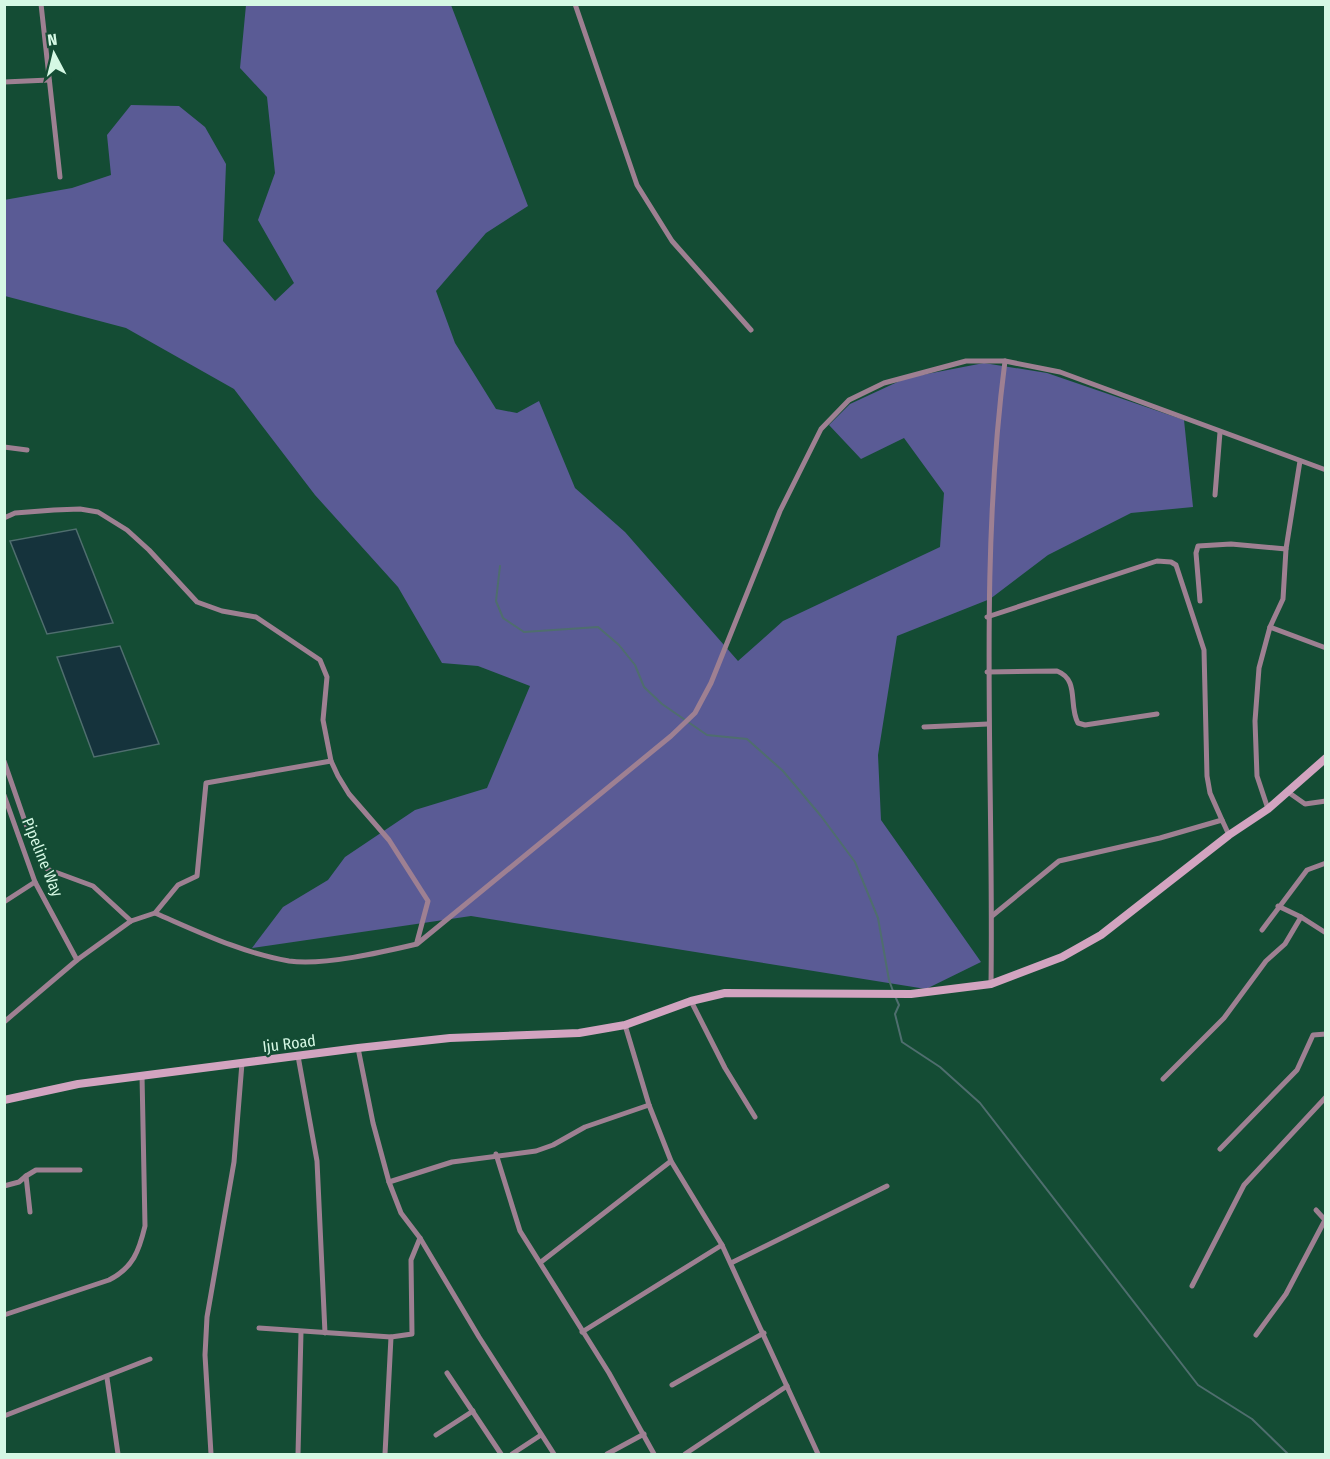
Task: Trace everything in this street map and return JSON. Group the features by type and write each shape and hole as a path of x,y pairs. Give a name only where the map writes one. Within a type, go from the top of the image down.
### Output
{"main road":[{"name":"Iju Road","path":"4,1100 78,1084 358,1048 450,1038 579,1033 625,1025 691,1000 725,993 911,994 991,984 1062,957 1101,935 1229,835 1268,808 1326,758"}],"street":[{"path":"41,4 60,177"},
{"path":"575,4 637,185 672,241 751,330"},
{"path":"4,82 49,80"},
{"path":"155,913 225,943 292,962 380,953 417,944 671,736 695,713 711,683 780,511 821,429 849,400 884,382 966,361 1005,361 1060,372 1326,470"},
{"path":"991,984 987,618 993,455 1005,361"},
{"path":"1215,495 1220,432"},
{"path":"4,447 27,450"},
{"path":"1268,808 1257,776 1255,721 1259,668 1270,627 1282,599 1286,549 1300,461"},
{"path":"4,518 15,513 54,510 80,509 98,512 127,530 149,550 197,602 222,611 256,617 320,660 327,677 323,720 331,761 349,794 390,840 429,901 417,944"},
{"path":"1200,601 1198,546 1231,544 1286,549"},
{"path":"987,618 1157,561 1171,562 1176,565 1204,650 1207,776 1210,793 1229,835"},
{"path":"1270,627 1326,648"},
{"path":"987,672 1057,670 1070,678 1076,718 1078,723 1084,725 1157,714"},
{"path":"924,727 988,724"},
{"path":"4,761 29,833 47,869 93,886 131,921"},
{"path":"4,1022 77,960 131,921 155,913 178,885 197,876 206,783 331,761"},
{"path":"1288,792 1305,804 1326,801"},
{"name":"Pipeline Way","path":"4,795 35,882 77,960"},
{"path":"992,916 1059,861 1160,838 1222,820"},
{"path":"1262,930 1307,870 1326,863"},
{"path":"4,902 35,882"},
{"path":"1278,906 1326,933"},
{"path":"1163,1078 1224,1018 1266,961 1285,944 1301,917"},
{"path":"691,1000 725,1068 755,1118"},
{"path":"625,1025 649,1105 671,1161 722,1245 818,1455"},
{"path":"1220,1149 1297,1070 1313,1035 1326,1034"},
{"path":"358,1048 373,1123 400,1213 420,1238 554,1455"},
{"path":"298,1056 317,1161 325,1333"},
{"path":"211,1455 206,1355 207,1317 234,1162 242,1063"},
{"path":"4,1315 109,1280 123,1273 131,1264 140,1246 145,1226 142,1075"},
{"path":"1192,1286 1244,1185 1326,1097"},
{"path":"389,1182 452,1162 496,1154 536,1151 553,1145 585,1127 649,1105"},
{"path":"496,1154 520,1231 644,1434 654,1455"},
{"path":"541,1262 671,1161"},
{"path":"4,1186 20,1182 36,1170 80,1170"},
{"path":"26,1176 30,1212"},
{"path":"731,1263 887,1186"},
{"path":"1256,1335 1286,1294 1325,1220 1316,1210"},
{"path":"259,1328 391,1337 412,1334 411,1260 420,1238"},
{"path":"582,1332 722,1245"},
{"path":"298,1455 301,1332"},
{"path":"672,1385 764,1334"},
{"path":"385,1455 391,1337"},
{"path":"4,1416 150,1359"},
{"path":"447,1373 501,1455"},
{"path":"106,1378 118,1455"},
{"path":"685,1455 787,1386"},
{"path":"436,1435 473,1411"},
{"path":"607,1455 644,1434"},
{"path":"513,1455 541,1436"}],"shaded area":[{"path":"246,5 451,5 528,206 486,233 436,291 455,343 496,409 517,413 539,401 575,488 625,532 738,661 783,621 940,547 944,493 904,438 861,459 829,425 850,404 906,378 984,363 1047,373 1184,420 1193,507 1131,513 1048,555 990,599 897,636 878,755 881,820 981,962 926,989 471,916 252,948 283,907 328,880 345,857 415,810 487,788 530,686 478,666 442,663 398,587 315,495 234,389 126,328 5,296 4,200 72,188 111,175 107,135 131,105 179,106 205,127 226,164 223,241 275,301 294,283 258,220 275,173 267,97 240,68"},
{"path":"76,529 113,623 47,634 10,541"},
{"path":"120,646 159,744 94,757 57,657"}],"waterway":[{"path":"500,566 496,601 503,618 524,632 598,627 619,645 635,665 644,687 662,704 707,735 747,739 783,771 821,816 855,862 878,918 893,991"},
{"path":"895,996 899,1005 895,1014 902,1042 940,1067 980,1103 1198,1385 1252,1419 1288,1454"}]}
